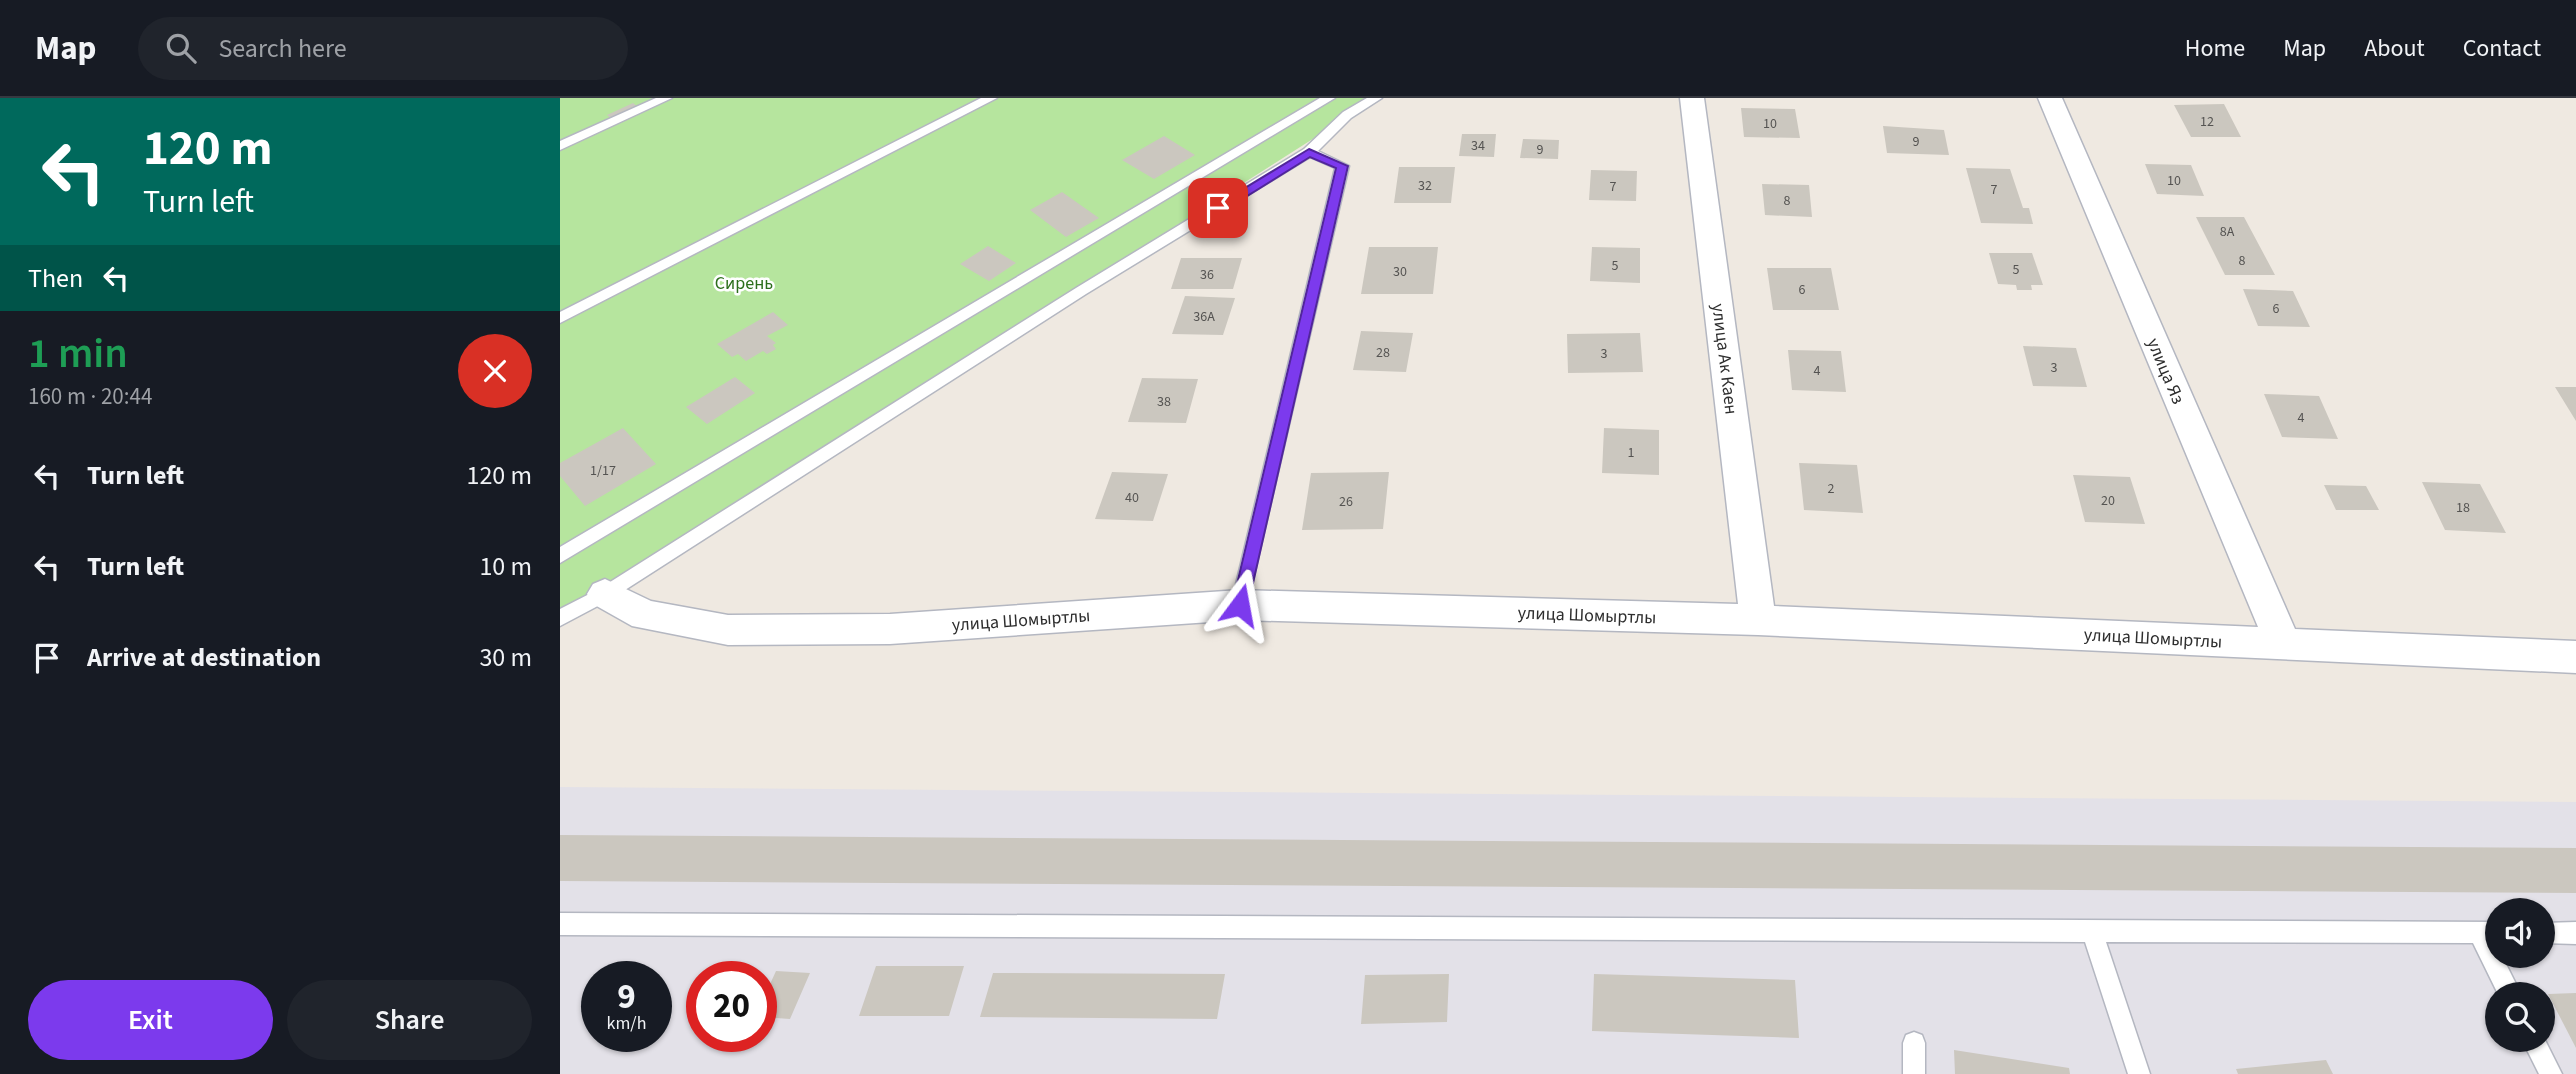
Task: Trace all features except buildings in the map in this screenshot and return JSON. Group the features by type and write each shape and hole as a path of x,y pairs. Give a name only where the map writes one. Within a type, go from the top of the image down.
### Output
{"street":[{"name":"улица Ак Каен","path":"1692,98 1758,620"},
{"name":"улица Яз","path":"2050,98 2283,643"},
{"name":"улица Шомыртлы","path":"605,594 645,615 728,630 890,629 1240,605 1758,620 2576,657"}],"lane":[{"path":"560,146 666,98"},
{"path":"560,318 991,98"},
{"path":"560,556 1329,98"},
{"path":"560,618 605,594 1081,291 1309,152 1347,115 1376,98"},
{"path":"1240,605 1342,166 1309,152"},
{"path":"560,924 2485,933"},
{"path":"2092,931 2139,1074"},
{"path":"2555,933 2576,933"},
{"path":"1914,1043 1914,1074"},
{"path":"2539,1052 2551,1074"}],"shaded area":[{"path":"560,787 2576,802 2576,1074 560,1074"}],"green space":[{"name":"Сирень","path":"560,98 1377,98 560,619"}],"route":[{"path":"1218,208 1309,152 1342,166 1240,605"}]}
